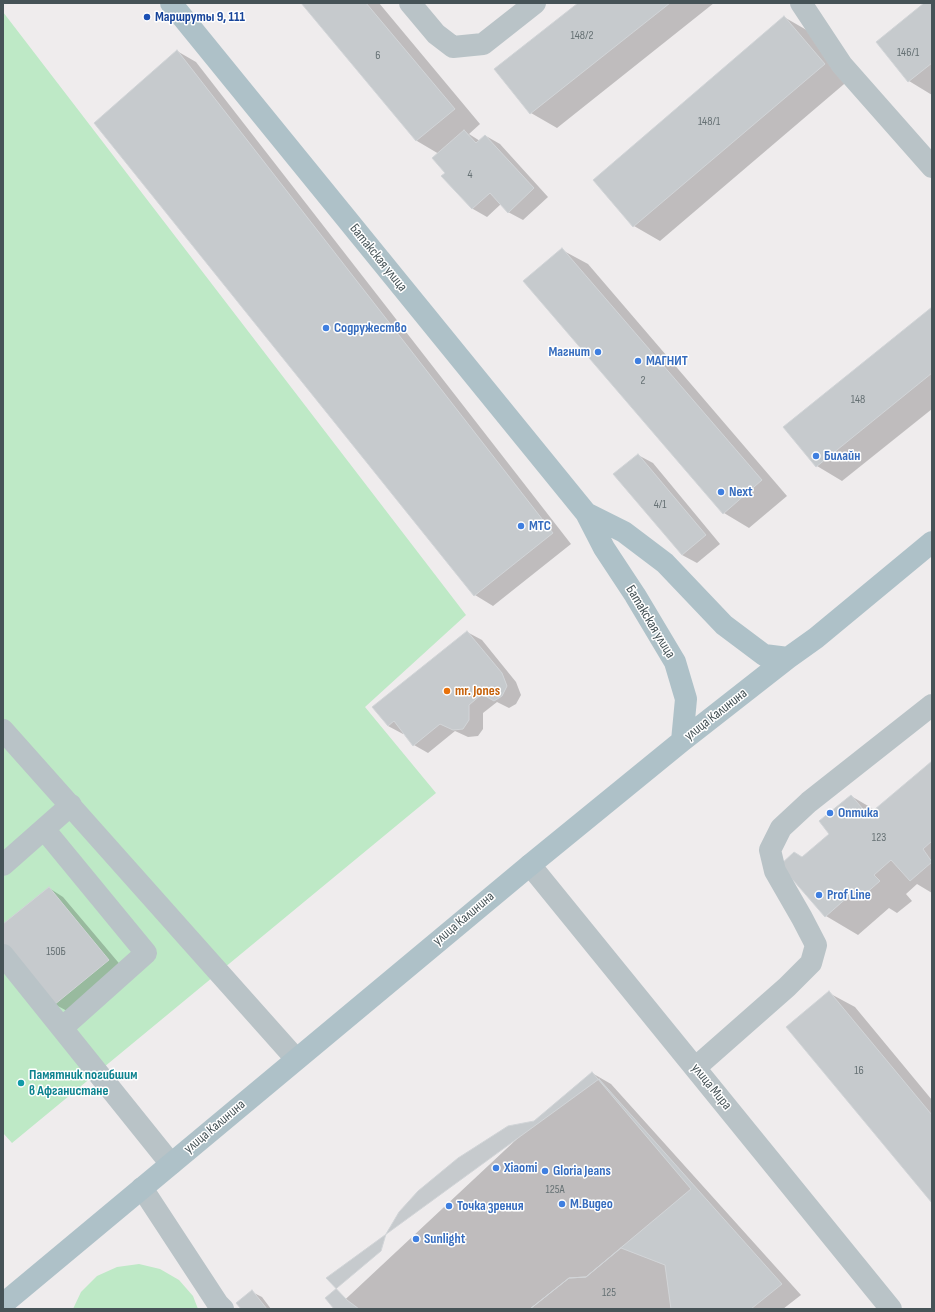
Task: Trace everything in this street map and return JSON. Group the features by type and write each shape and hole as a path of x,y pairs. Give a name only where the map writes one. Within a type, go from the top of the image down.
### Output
{"main road":[{"name":"Батакская улица","path":"171,3 586,513 604,548 635,595 675,662 686,699 682,741"},
{"name":"Батакская улица","path":"586,513 624,532 664,563 724,625 764,655 788,658"},
{"name":"улица Калинина","path":"3,1304 530,865 682,741 788,658 816,638 932,542"}],"street":[{"path":"410,3 436,34 453,47 483,44 535,3"},
{"path":"801,3 842,65 932,168"},
{"path":"695,1068 787,987 811,963 816,945 774,870 770,850 781,828 809,802 932,704"},
{"path":"3,730 296,1059"},
{"path":"3,865 71,805"},
{"path":"44,829 146,953 62,1028"},
{"name":"улица Мира","path":"530,865 891,1309"},
{"path":"3,955 171,1164"},
{"path":"142,1188 219,1308"}],"green space":[{"path":"3,12 466,615 365,707 436,793 12,1143 3,1133"},
{"path":"139,1264 160,1269 179,1280 193,1296 198,1309 73,1309 81,1292 97,1276 117,1267"}],"building":[{"path":"301,3 366,3 455,109 416,141"},
{"path":"578,3 670,3 530,114 494,69"},
{"path":"924,3 932,3 932,63 908,82 876,42"},
{"path":"784,16 825,64 633,227 593,180"},
{"name":"Содружество","path":"177,50 553,533 474,596 94,123"},
{"path":"464,130 476,143 485,135 534,188 508,213 490,193 472,209 441,176 445,173 432,158"},
{"path":"562,248 762,480 723,514 523,281"},
{"path":"932,307 932,373 816,467 783,427"},
{"path":"638,454 706,535 682,555 613,474"},
{"path":"467,631 502,673 507,686 502,696 494,701 482,694 469,705 469,720 463,729 453,730 440,724 413,746 394,721 388,726 372,707"},
{"path":"932,761 932,841 923,849 932,862 910,881 891,860 874,875 880,881 864,895 858,888 825,917 780,865 794,852 802,857 829,834 819,821 851,795 868,815"},
{"path":"49,887 109,960 54,1005 3,943 3,924"},
{"path":"829,991 932,1115 932,1203 786,1027"},
{"path":"592,1072 691,1189 586,1277 569,1278 530,1309 334,1309 325,1298 381,1251 386,1234 399,1212 418,1191 458,1158 508,1126 534,1121"},
{"path":"599,1079 782,1284 751,1309 359,1309 347,1300 326,1278"},
{"path":"621,1248 665,1265 671,1309 530,1309 569,1278 586,1277"},
{"path":"252,1290 267,1309 241,1309 236,1303"}],"place":[{"name":"Маршруты 9, 111","path":"147,17"},
{"name":"Содружество","path":"326,328"},
{"name":"Магнит","path":"598,352"},
{"name":"МАГНИТ","path":"638,361"},
{"name":"Билайн","path":"816,456"},
{"name":"Next","path":"721,492"},
{"name":"МТС","path":"521,526"},
{"name":"mr. Jones","path":"447,691"},
{"name":"Оптика","path":"830,813"},
{"name":"Prof Line","path":"819,895"},
{"name":"Памятник погибшим в Афганистане","path":"21,1083"},
{"name":"Xiaomi","path":"496,1168"},
{"name":"Gloria Jeans","path":"545,1171"},
{"name":"М.Видео","path":"562,1204"},
{"name":"Точка зрения","path":"449,1206"},
{"name":"Sunlight","path":"416,1239"}]}
